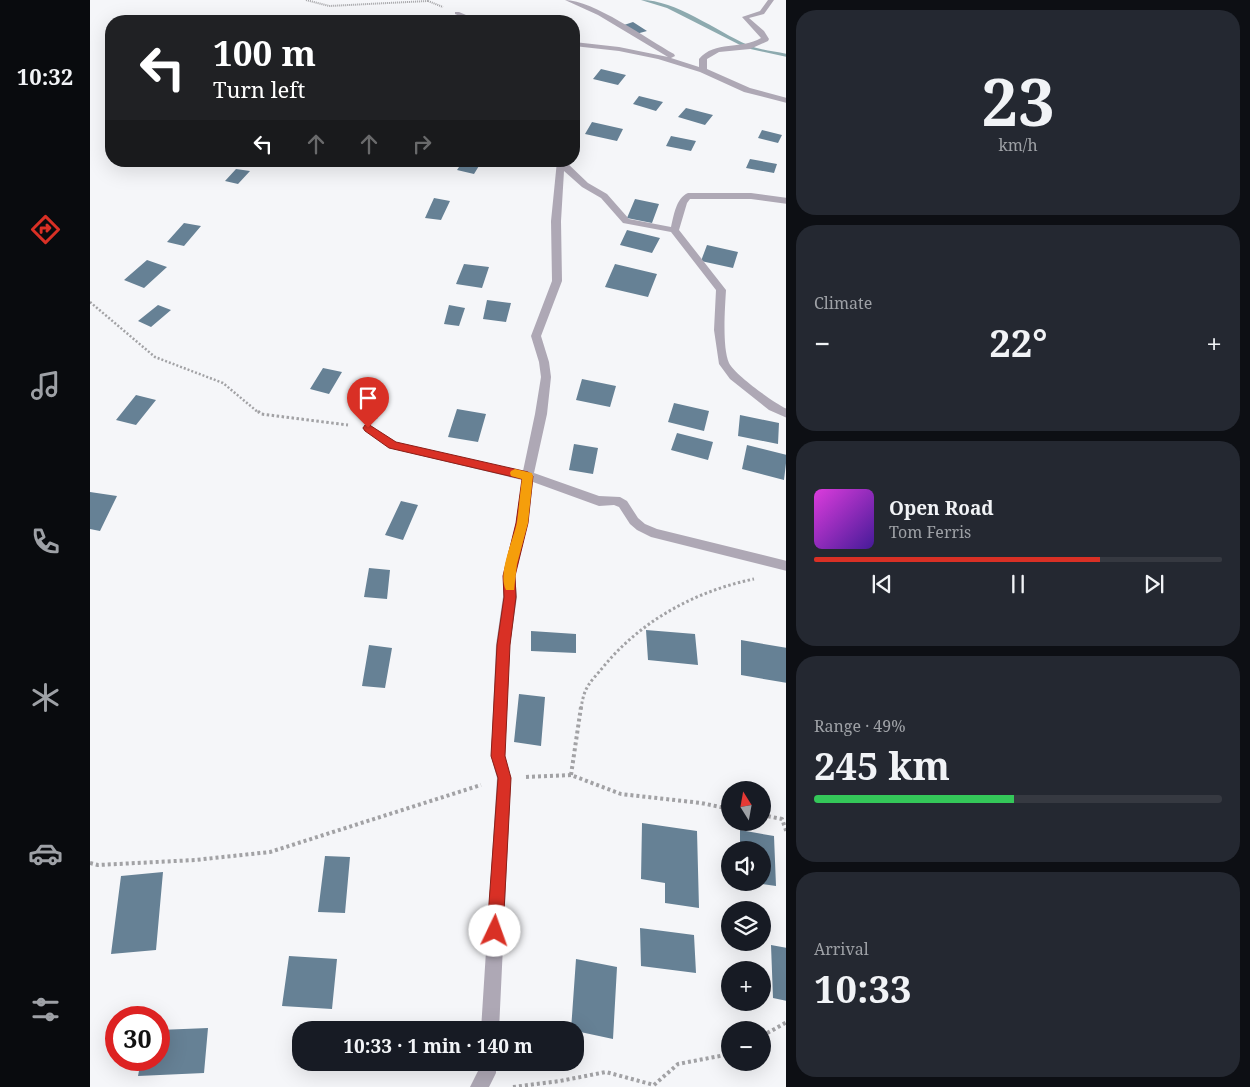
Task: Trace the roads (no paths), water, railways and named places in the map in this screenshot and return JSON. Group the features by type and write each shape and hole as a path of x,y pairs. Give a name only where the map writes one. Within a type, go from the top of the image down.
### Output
{"street":[{"path":"568,0 600,14 686,65"},
{"path":"702,70 702,59 709,53 726,48 748,47 766,39 764,34 750,24 745,17 762,13 771,0"},
{"path":"457,13 462,15"},
{"path":"580,45 645,54 702,70 747,90 786,100"},
{"path":"490,1021 504,778 498,756 503,645 510,597 509,576 522,523 528,476 541,414 546,377 544,362 536,336 557,281 556,221 561,167"},
{"path":"565,167 585,185 604,196 626,221 674,230 721,290 719,330 721,349 728,370 773,407 786,414"},
{"path":"674,230 683,202 688,196 751,196 786,201"},
{"path":"368,428 393,445 543,480 599,501 616,500 624,504 634,521 641,527 786,566"},
{"path":"480,1087 487,1071"}],"waterway":[{"path":"643,0 669,7 748,47 786,56"}]}
